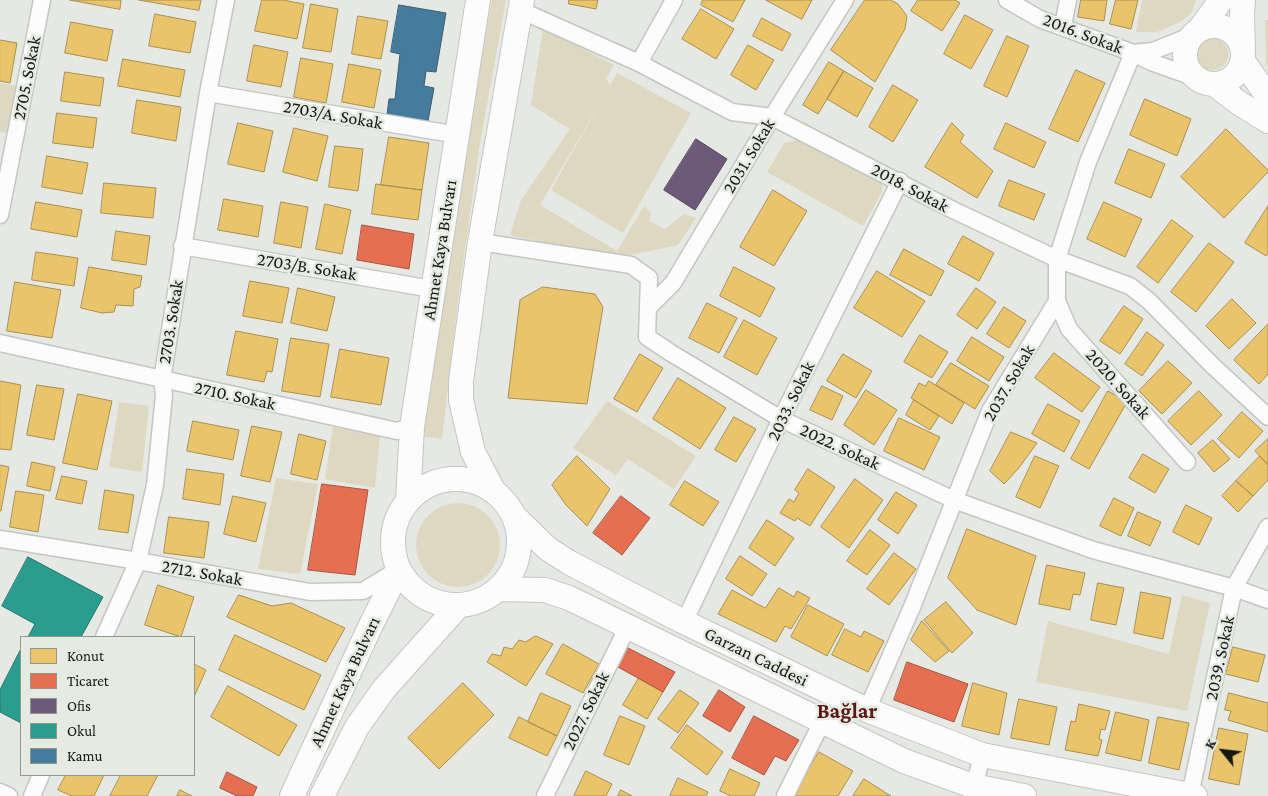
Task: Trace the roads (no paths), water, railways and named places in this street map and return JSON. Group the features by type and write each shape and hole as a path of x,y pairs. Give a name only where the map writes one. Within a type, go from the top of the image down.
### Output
{"main road":[{"name":"Ahmet Kaya Bulvarı","path":"408,500 412,428 432,289 458,135 475,0"},
{"path":"1221,0 1188,43 1185,52 1189,71 1268,121"},
{"path":"1205,81 1224,83 1233,78 1239,70 1243,56 1242,15 1244,0"},
{"path":"493,490 472,452 461,400 462,380 480,242 521,5"},
{"path":"1197,32 1209,26 1218,26 1228,29 1235,34 1240,42 1243,56 1268,98"},
{"path":"461,478 479,483 493,490 505,501 513,515 518,530 519,546 516,562 512,570 498,589 479,600 459,605 440,603 423,596 409,584 399,568 394,551 394,533 398,516 408,500 423,488 441,480 461,478"},
{"name":"Garzan Caddesi","path":"513,515 548,549 570,563 684,622 867,710 982,755 1193,796"},
{"name":"Ahmet Kaya Bulvarı","path":"292,796 399,568"},
{"name":"Garzan Caddesi","path":"498,589 545,590 569,598 904,761 973,791 1024,796"},
{"name":"Ahmet Kaya Bulvarı","path":"322,796 357,727 384,689 459,605"}],"street":[{"name":"2705. Sokak","path":"0,215 42,0"},
{"name":"2703. Sokak","path":"104,636 138,561 155,485 164,395 162,380 182,246 226,0"},
{"path":"639,64 674,0"},
{"name":"2031. Sokak","path":"648,308 673,283 772,117 845,0"},
{"name":"2016. Sokak","path":"1008,0 1040,19 1063,26 1133,53 1151,62 1205,81"},
{"path":"1063,26 1068,0"},
{"name":"2018. Sokak","path":"521,5 732,112 772,117 900,181 953,210 1057,259 1130,286 1149,301 1213,366 1268,417"},
{"path":"1057,301 1057,259 1088,162 1133,53 1153,51 1197,32"},
{"name":"2703/A. Sokak","path":"208,93 458,135"},
{"name":"2033. Sokak","path":"684,622 781,419 900,181"},
{"name":"2022. Sokak","path":"480,242 631,265 648,278 647,337 670,354 781,419 954,500 1093,550 1234,588 1268,600"},
{"name":"2703/B. Sokak","path":"182,246 432,289"},
{"name":"2020. Sokak","path":"1057,301 1069,329 1187,462"},
{"name":"2037. Sokak","path":"867,710 912,607 990,411 1057,301"},
{"name":"2710. Sokak","path":"0,343 397,431 412,428"},
{"name":"2039. Sokak","path":"1193,796 1234,588 1268,527"},
{"name":"2712. Sokak","path":"0,539 138,561 310,592 363,591 399,568"},
{"name":"2027. Sokak","path":"546,796 628,626"},
{"path":"785,796 822,722"},
{"path":"973,791 982,755"},
{"path":"32,796 42,776"},
{"path":"0,792 9,796"}],"district":[{"name":"Bağlar","path":"847,711"}]}
